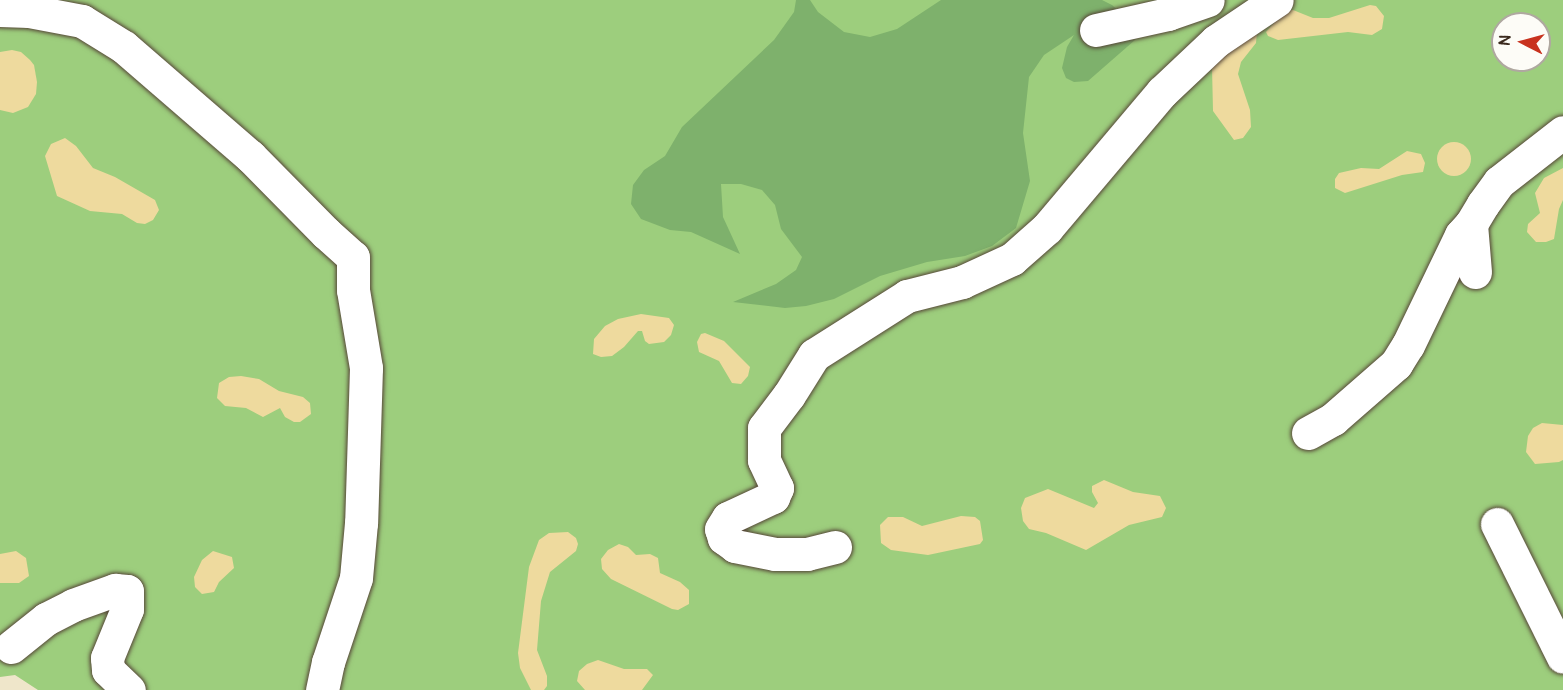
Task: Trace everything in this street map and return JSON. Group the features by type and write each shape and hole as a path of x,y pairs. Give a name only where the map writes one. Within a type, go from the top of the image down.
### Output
{"lane":[{"path":"1096,30 1168,14 1208,0"},
{"path":"834,547 807,554 775,554 735,546 724,538 721,529 729,518 773,496 777,488 764,460 764,428 789,395 814,355 908,296 962,282 1011,259 1047,228 1162,92 1216,41 1277,0"},
{"path":"0,10 28,11 81,21 124,47 250,156 353,257 353,290 366,368 361,523 356,579 334,641 322,690"},
{"path":"1308,433 1333,419 1395,364 1408,345 1461,235 1499,182 1545,149 1563,132"},
{"path":"1471,224 1475,272"},
{"path":"1497,524 1563,657"},
{"path":"11,647 46,619 115,590 127,591 127,609 107,658 108,670 129,690"}],"green space":[{"path":"0,0 1563,0 1563,690 38,690 15,675 0,677"},
{"path":"796,0 810,0 818,12 844,32 870,37 897,29 941,0 1102,0 1112,5 1143,33 1088,81 1074,82 1066,78 1062,68 1067,47 1074,35 1044,55 1029,77 1023,133 1030,181 1016,228 992,246 965,256 927,262 880,276 834,299 806,306 785,308 733,302 776,284 796,270 802,257 781,229 775,205 762,190 741,184 721,184 723,217 740,254 691,232 670,230 641,219 631,204 633,185 644,170 665,156 682,127 774,40 794,12"}],"sand":[{"path":"1370,5 1376,6 1384,16 1382,29 1372,35 1348,32 1278,40 1268,36 1266,32 1285,11 1293,10 1313,18 1329,18"},
{"path":"1257,32 1256,43 1241,62 1238,74 1250,110 1251,127 1243,138 1234,140 1213,111 1212,67 1218,59"},
{"path":"12,50 21,52 34,65 37,82 36,94 28,107 13,113 0,110 0,52"},
{"path":"65,138 76,146 93,168 115,177 155,200 159,210 153,220 145,224 137,223 122,214 90,211 57,196 45,156 51,144"},
{"path":"1454,142 1466,147 1471,159 1466,171 1454,176 1442,171 1437,159 1442,147"},
{"path":"1407,151 1421,154 1425,163 1423,172 1402,175 1345,193 1335,188 1335,179 1339,173 1361,168 1379,169"},
{"path":"1563,168 1563,200 1559,209 1554,239 1536,242 1527,232 1528,224 1540,213 1535,193 1544,178"},
{"path":"641,314 669,318 674,325 671,335 664,342 649,344 645,341 642,331 638,331 624,347 612,356 601,357 593,354 594,339 605,326 618,319"},
{"path":"705,333 724,341 750,367 748,376 741,384 732,383 719,361 699,352 697,342 701,334"},
{"path":"229,377 259,379 279,391 303,397 310,403 311,414 300,422 294,422 285,417 280,408 263,417 246,408 225,406 217,398 219,383"},
{"path":"1542,423 1563,425 1563,460 1559,462 1535,464 1526,452 1528,436 1533,428"},
{"path":"1104,480 1133,492 1160,496 1166,508 1162,517 1129,525 1086,550 1046,533 1029,529 1023,521 1021,508 1025,498 1048,489 1094,508 1098,503 1092,492 1092,486"},
{"path":"961,516 975,517 980,521 983,540 980,544 928,555 891,550 881,543 880,525 888,517 903,517 922,526"},
{"path":"568,532 576,538 578,544 576,551 550,572 541,601 537,650 547,676 547,686 544,690 531,690 520,668 518,653 529,567 539,540 549,533"},
{"path":"619,544 628,547 636,555 650,554 658,558 660,573 680,582 689,590 689,604 678,610 672,609 611,579 602,569 601,559 608,550"},
{"path":"16,551 26,558 29,576 19,583 0,583 0,554"},
{"path":"213,551 232,557 234,568 219,582 214,592 202,594 195,587 194,577 202,560"},
{"path":"598,660 624,669 647,669 653,675 642,690 585,690 577,681 579,671 587,664"}]}
